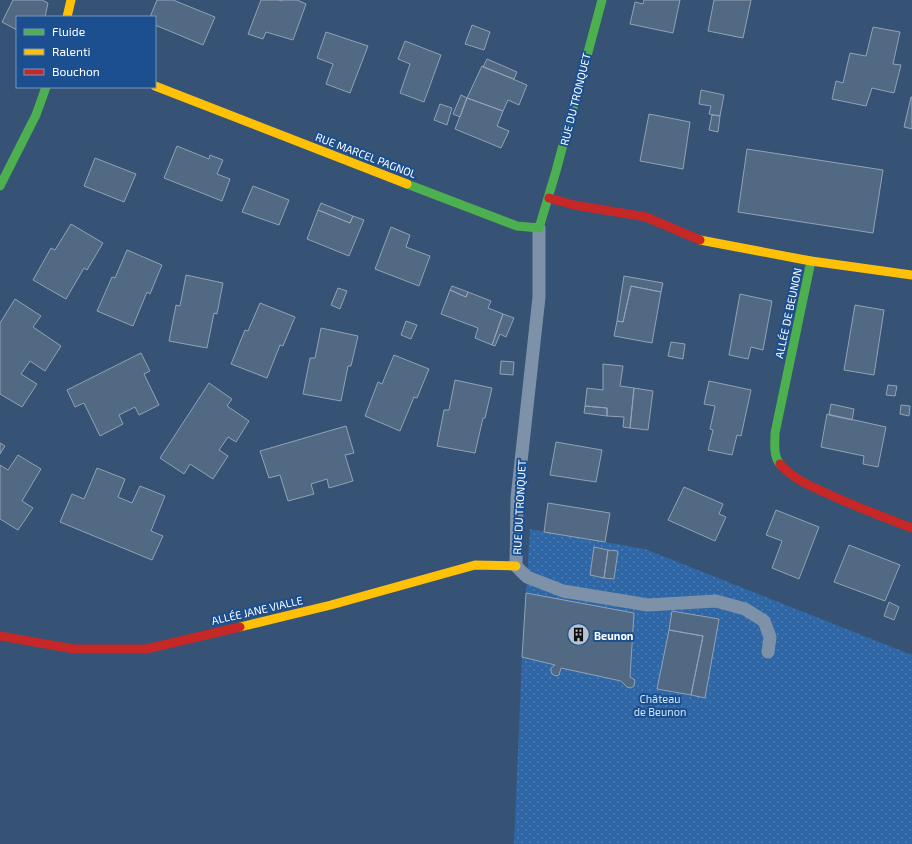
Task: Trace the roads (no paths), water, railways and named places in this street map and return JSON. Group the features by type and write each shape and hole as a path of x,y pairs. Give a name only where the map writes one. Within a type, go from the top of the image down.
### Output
{"street":[{"path":"67,16 71,0"},
{"name":"RUE DU TRONQUET","path":"549,198 585,58 602,0"},
{"name":"RUE MARCEL PAGNOL","path":"156,86 517,226 540,228"},
{"path":"0,186 36,115 46,88"},
{"path":"540,228 549,198"},
{"name":"ALLÉE DE BEUNON","path":"549,198 574,205 646,217 697,239 811,261 775,433 777,461 789,474 846,503 912,528"},
{"path":"811,261 912,275"},
{"name":"ALLÉE JANE VIALLE","path":"0,636 74,649 146,649 331,605 475,565 516,566"}],"lane":[{"name":"RUE DU TRONQUET","path":"540,228 539,297 517,498 516,566 527,577 563,591 648,604 716,601 745,609 764,621 770,637 768,652"}],"place":[{"name":"Beunon","path":"578,635"}],"park label":[{"name":"Château de Beunon","path":"660,704"}]}
